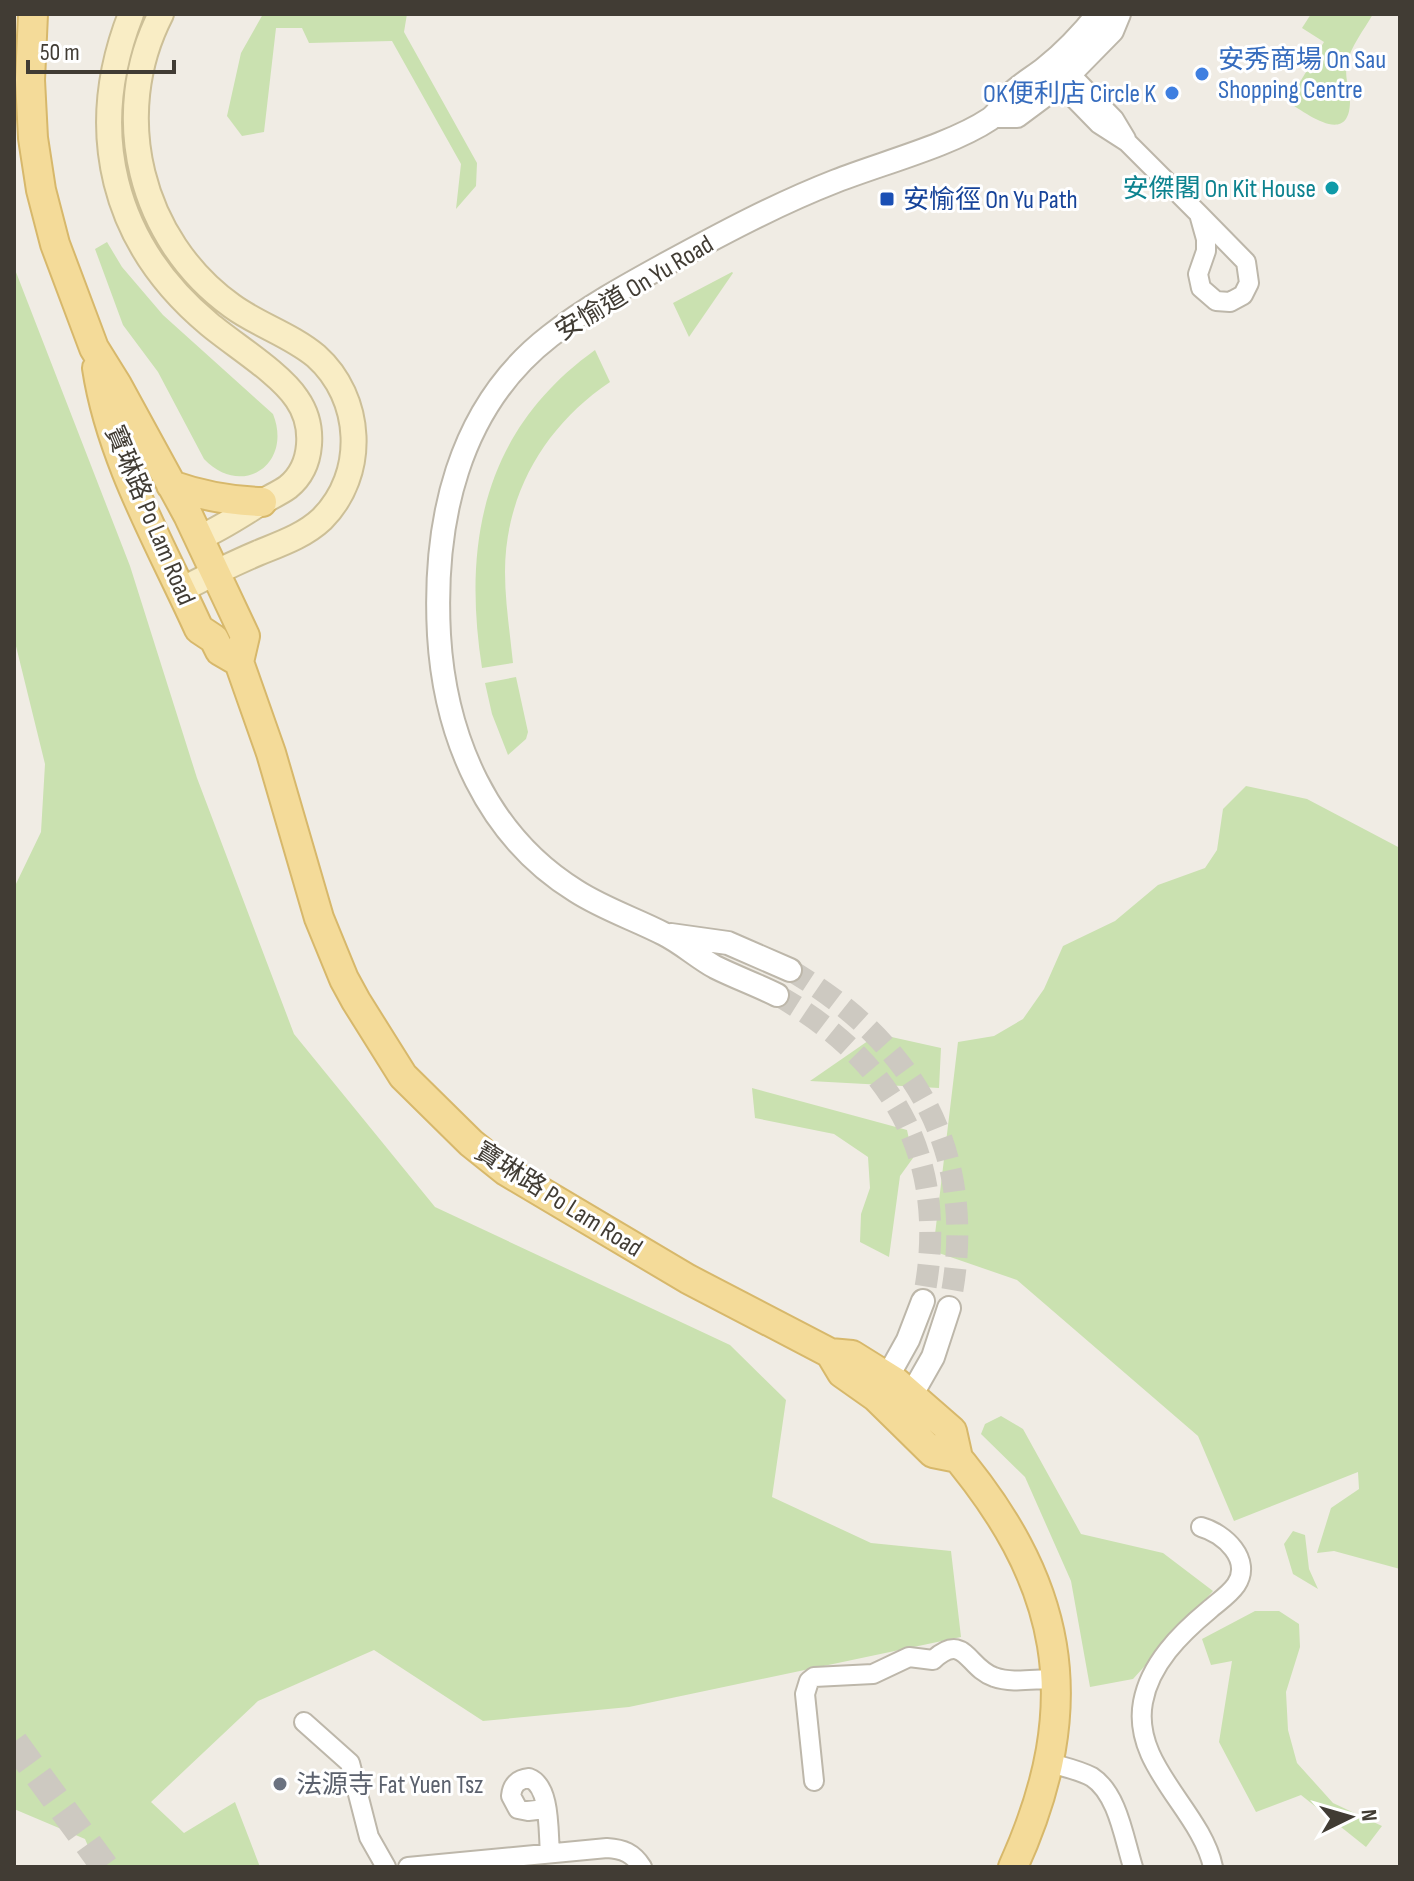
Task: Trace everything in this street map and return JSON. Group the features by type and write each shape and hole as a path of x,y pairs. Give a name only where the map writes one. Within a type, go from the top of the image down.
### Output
{"main road":[{"name":"寶琳路 Po Lam Road","path":"33,14 31,115 41,190 71,290 94,348 199,538 199,629 214,639 220,651 239,662"},
{"path":"131,14 113,70 108,118 111,161 129,223 150,261 176,294 289,389 306,417 310,443 302,468 289,486 239,519 199,538"},
{"path":"161,14 141,63 136,97 135,132 139,167 149,200 183,260 206,286 234,308 314,355 333,374 353,422 354,448 349,474 338,498 322,518 301,535 199,582"},
{"name":"寶琳路 Po Lam Road","path":"94,348 101,391 122,460 199,582 245,636 239,662 271,753 330,946 356,1001 403,1076 471,1143 506,1171 688,1279 830,1353 852,1355 893,1367 904,1407"},
{"path":"171,485 202,496 262,502"},
{"name":"寶琳路 Po Lam Road","path":"830,1353 842,1373 876,1397 904,1407"},
{"path":"904,1407 958,1458 1016,1542 1031,1574 1052,1640 1057,1679 1050,1763 1039,1803 1013,1867"}],"street":[{"name":"安愉道 On Yu Road","path":"777,995 714,966 666,934 607,908 556,878 500,822 473,777 452,719 444,683 438,609 439,559 445,514 461,457 473,429 506,380 537,347 572,320 631,283 765,212 832,182 953,137 995,116 1017,116 1058,72 1098,14"},
{"name":"安愉道 On Yu Road","path":"1058,72 1116,26 1119,14"},
{"path":"1058,72 1114,119 1127,142 1199,214 1241,257 1249,269 1249,283 1243,295 1223,303 1210,298 1201,288 1198,274 1206,239 1199,214"},
{"path":"1203,261 1217,251 1226,250 1241,257"},
{"name":"安愉道 On Yu Road","path":"666,934 728,943 790,970"},
{"path":"893,1367 923,1301"},
{"path":"904,1407 933,1357 949,1308"},
{"path":"1201,1527 1226,1537 1241,1564 1239,1578 1227,1595 1161,1658 1143,1702 1141,1723 1147,1747 1206,1843 1213,1867"},
{"path":"814,1781 805,1694 809,1681 814,1677 873,1674 909,1657 933,1660 944,1650 954,1648 963,1651 993,1677 1006,1680 1057,1679"},
{"path":"304,1722 350,1763 369,1837 386,1867"},
{"path":"1050,1763 1094,1778 1104,1789 1113,1805 1133,1867"},
{"path":"545,1809 550,1853"},
{"path":"408,1867 620,1849 632,1854 642,1867"}],"green space":[{"path":"263,14 407,14 404,32 477,163 476,186 456,209 461,164 392,41 309,43 302,28 276,28 264,132 242,136 227,116 241,53"},
{"path":"1311,14 1373,14 1354,45 1347,64 1348,115 1342,123 1335,125 1315,119 1288,102 1324,42 1302,28"},
{"path":"107,242 122,267 163,315 273,414 277,432 276,448 270,461 260,470 248,476 234,476 219,471 204,459 158,372 123,325 95,249"},
{"path":"14,267 130,566 197,778 294,1034 435,1207 730,1345 786,1400 772,1497 871,1543 951,1551 961,1637 629,1707 483,1721 374,1650 258,1701 151,1802 184,1833 235,1802 260,1867 97,1867 85,1839 14,1809 14,888 41,832 45,764 14,638"},
{"path":"733,273 689,337 673,303"},
{"path":"595,350 610,382 587,399 549,440 521,489 512,515 505,572 513,663 482,668 476,575 480,532 490,491 506,452 528,415 558,381"},
{"path":"516,677 528,732 526,739 508,755 492,714 485,683"},
{"path":"1246,786 1307,799 1400,848 1400,1569 1334,1551 1317,1553 1331,1508 1359,1489 1358,1472 1234,1521 1198,1436 1017,1280 933,1251 958,1042 994,1036 1023,1019 1044,989 1063,946 1115,921 1158,885 1205,868 1217,850 1223,809"},
{"path":"878,1034 941,1048 939,1088 810,1081"},
{"path":"752,1088 907,1130 913,1158 900,1176 889,1257 860,1242 861,1214 870,1188 868,1157 834,1134 755,1118"},
{"path":"1001,1416 1023,1429 1081,1534 1163,1553 1213,1591 1133,1679 1090,1687 1071,1581 1025,1477 981,1434 985,1424"},
{"path":"1293,1531 1305,1535 1309,1569 1318,1589 1293,1574 1284,1544"},
{"path":"1255,1611 1279,1611 1299,1624 1300,1647 1286,1692 1288,1730 1297,1763 1333,1803 1382,1826 1366,1847 1301,1795 1256,1812 1219,1742 1232,1661 1211,1665 1202,1639"}],"tunnel":[{"path":"790,970 835,1000 874,1034 905,1071 930,1111 947,1155 956,1203 957,1254 949,1308"},
{"path":"777,995 819,1022 854,1052 883,1086 906,1122 921,1162 929,1205 930,1251 923,1301"},
{"path":"14,1742 105,1867"}],"place":[{"name":"安秀商場 On Sau Shopping Centre","path":"1202,74"},
{"name":"OK便利店 Circle K","path":"1172,93"},
{"name":"安傑閣 On Kit House","path":"1332,188"},
{"name":"安愉徑 On Yu Path","path":"887,199"},
{"name":"法源寺 Fat Yuen Tsz","path":"280,1784"}]}
